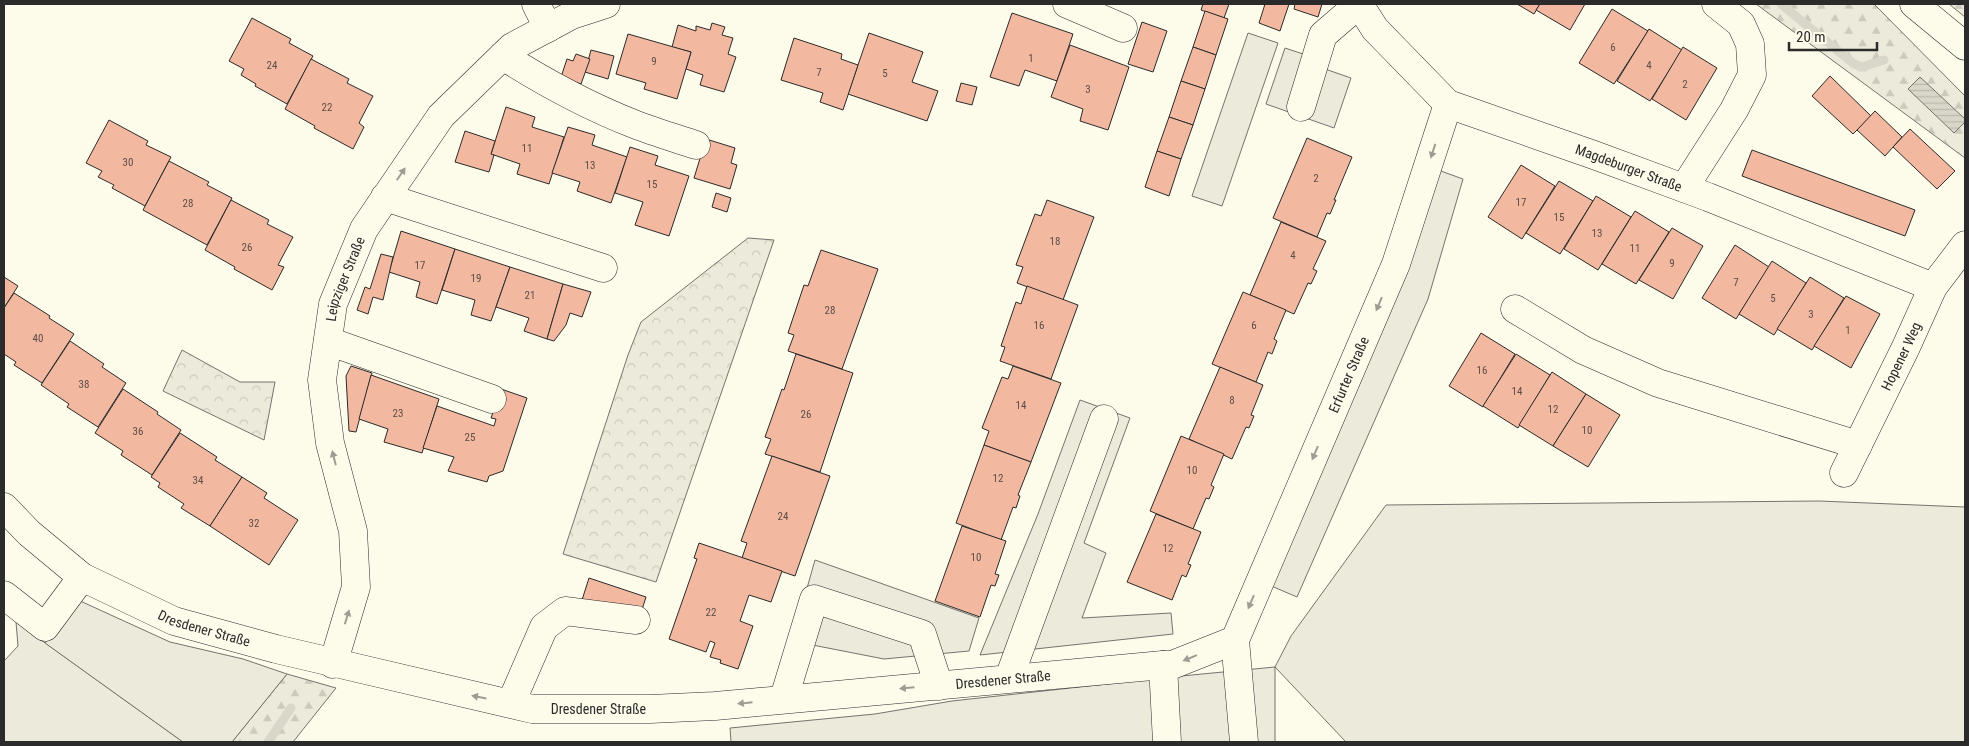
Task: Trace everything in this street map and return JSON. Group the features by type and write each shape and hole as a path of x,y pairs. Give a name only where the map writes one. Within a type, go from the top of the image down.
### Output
{"street":[{"path":"536,4 548,28"},
{"name":"Leipziger Straße","path":"333,664 356,587 352,531 330,443 322,380 333,304 364,229 441,116 512,47 572,15 606,4"},
{"path":"1067,4 1123,28"},
{"path":"1302,107 1323,36 1359,4"},
{"name":"Magdeburger Straße","path":"1359,4 1375,29 1448,104 1684,188 1933,287"},
{"path":"1684,188 1734,110 1752,75 1750,44 1741,24 1716,4"},
{"path":"1914,4 1965,46"},
{"path":"503,56 533,75 585,102 634,124 696,145"},
{"name":"Erfurter Straße","path":"1235,640 1396,264 1448,104"},
{"path":"385,197 603,268"},
{"name":"Hopener Weg","path":"1844,473 1933,287 1965,245"},
{"path":"1515,309 1583,350 1658,382 1858,445"},
{"path":"328,341 492,398"},
{"path":"1010,678 1104,419"},
{"name":"Dresdener Straße","path":"4,507 29,534 82,577 174,621 333,664 532,709 650,709 715,706 784,698 1163,666 1235,640"},
{"path":"4,595 45,627 82,577"},
{"path":"784,698 814,598 922,634 939,686"},
{"path":"511,703 544,627 565,611 636,620"},
{"path":"1235,640 1244,742"},
{"path":"1163,666 1168,742"}],"green space":[{"path":"1756,4 1874,4 1965,96 1965,158"},
{"path":"1949,4 1965,4 1965,17"},
{"path":"748,238 774,240 656,582 563,554 628,355 641,322"},
{"path":"182,350 240,382 275,382 264,440 163,391"},
{"path":"1819,501 1965,507 1965,742 1346,742 1275,667 1291,636 1386,505"},
{"path":"16,622 183,742 4,742 4,661 18,646"},
{"path":"287,674 336,688 293,742 232,742"}],"shaded area":[{"path":"1248,33 1278,43 1222,206 1192,196"},
{"path":"1285,48 1327,62 1325,69 1351,78 1334,128 1266,104"},
{"path":"1920,77 1965,119 1965,122 1954,133 1908,89"},
{"path":"1438,170 1463,179 1428,299 1297,597 1269,585"},
{"path":"1080,400 1130,418 1084,543 1106,553 1082,618 1171,613 1173,634 980,655 1038,514"},
{"path":"815,560 979,618 969,651 884,659 792,641"},
{"path":"78,600 170,642 243,659 287,674 232,742 183,742 45,643"},
{"path":"1275,667 1275,742 731,742 730,728 875,714 952,701"}],"building":[{"path":"1203,4 1229,4 1224,18 1201,10"},
{"path":"1265,4 1289,4 1280,31 1259,23"},
{"path":"1295,4 1322,4 1318,17 1294,9"},
{"path":"1517,4 1540,4 1534,14"},
{"path":"1540,4 1585,4 1570,30 1536,10"},
{"path":"1612,9 1648,31 1614,84 1579,63"},
{"path":"1205,11 1228,19 1216,55 1193,47"},
{"path":"1012,13 1073,34 1057,81 1025,70 1019,86 990,77"},
{"path":"252,18 291,39 289,43 313,56 287,104 255,86 256,84 241,75 244,69 229,61"},
{"path":"1142,22 1167,31 1153,72 1128,64"},
{"path":"712,23 725,27 722,35 733,38 728,54 736,57 724,92 700,85 703,75 686,69 691,52 672,47 678,25 696,31 696,26 710,30"},
{"path":"1649,29 1682,50 1650,101 1617,81"},
{"path":"869,33 923,52 912,82 938,91 927,121 848,94"},
{"path":"628,34 691,52 677,99 644,89 646,83 616,74"},
{"path":"794,38 842,54 841,59 858,65 843,110 820,102 823,93 781,80"},
{"path":"1070,45 1129,67 1108,130 1080,121 1083,109 1051,97"},
{"path":"1193,47 1216,55 1205,89 1181,81"},
{"path":"1683,47 1717,68 1686,120 1652,99"},
{"path":"591,50 614,56 608,79 585,72"},
{"path":"576,54 590,59 581,84 561,77 567,59 573,61"},
{"path":"311,59 349,79 347,83 373,96 359,123 364,127 353,149 314,128 315,126 285,109"},
{"path":"1830,76 1871,116 1853,134 1812,96"},
{"path":"1181,81 1205,89 1193,125 1169,117"},
{"path":"961,83 977,87 972,105 956,101"},
{"path":"506,107 535,117 532,127 564,137 549,184 517,174 520,164 491,154"},
{"path":"1875,111 1902,137 1885,156 1857,130"},
{"path":"1169,117 1193,125 1181,159 1157,151"},
{"path":"109,120 148,141 146,145 171,157 145,206 112,188 114,185 98,177 102,171 86,163"},
{"path":"568,127 595,135 592,145 627,157 611,203 577,191 580,182 552,173"},
{"path":"1910,129 1955,171 1937,189 1893,147"},
{"path":"465,131 495,141 491,154 494,155 489,172 455,162"},
{"path":"1307,138 1352,157 1330,214 1327,213 1317,237 1273,218"},
{"path":"706,139 735,148 731,163 737,165 730,189 694,178"},
{"path":"630,147 658,156 655,165 689,176 669,236 635,225 643,202 615,193"},
{"path":"1752,150 1915,210 1905,236 1742,176"},
{"path":"1157,151 1181,159 1169,196 1145,187"},
{"path":"169,161 209,182 207,185 232,198 207,245 143,210"},
{"path":"1521,165 1555,186 1522,239 1488,217"},
{"path":"1559,181 1593,201 1560,254 1526,233"},
{"path":"716,193 731,198 727,212 712,207"},
{"path":"1596,196 1631,217 1598,270 1564,249"},
{"path":"231,200 269,220 267,224 293,237 278,265 284,267 272,290 205,250"},
{"path":"1047,200 1094,217 1063,300 1017,283 1023,267 1016,265 1035,214 1041,216"},
{"path":"1635,211 1669,232 1636,284 1602,264"},
{"path":"1281,222 1326,241 1313,269 1317,271 1311,284 1308,283 1294,314 1250,295"},
{"path":"1672,228 1703,246 1673,299 1639,280"},
{"path":"401,231 455,249 437,304 416,297 420,282 389,272"},
{"path":"1735,245 1769,267 1736,319 1702,298"},
{"path":"455,249 510,267 491,321 471,315 475,300 442,290"},
{"path":"821,250 878,269 842,369 788,351 794,335 788,333 804,285 808,286"},
{"path":"381,254 393,257 383,300 373,297 368,314 357,310 365,287 370,289"},
{"path":"1772,261 1806,283 1774,335 1739,314"},
{"path":"510,267 563,284 547,339 524,331 529,318 496,307"},
{"path":"4,277 18,286 4,308"},
{"path":"1810,277 1844,298 1812,350 1777,329"},
{"path":"563,284 591,292 582,317 570,313 566,325 554,341 547,339"},
{"path":"1027,286 1078,305 1051,379 1000,361 1005,347 1001,346 1016,302 1021,304"},
{"path":"1243,292 1286,310 1274,339 1277,341 1272,354 1268,352 1256,382 1212,364"},
{"path":"14,293 74,334 42,383 14,365 16,362 4,354 4,308"},
{"path":"1846,296 1880,314 1851,368 1814,346"},
{"path":"1481,333 1515,354 1483,407 1449,386"},
{"path":"70,341 104,364 102,367 126,383 98,427 67,407 69,404 41,385"},
{"path":"796,354 853,373 820,472 765,454 771,439 765,437"},
{"path":"1516,354 1550,375 1518,428 1483,406"},
{"path":"351,366 372,373 356,432 349,431 346,376"},
{"path":"1013,366 1061,383 1031,462 984,445 989,431 982,428 1002,377 1008,379"},
{"path":"1220,367 1263,385 1251,415 1254,416 1249,428 1246,427 1232,459 1189,439"},
{"path":"1552,372 1586,394 1553,446 1519,425"},
{"path":"371,375 439,399 422,453 384,442 388,429 359,419"},
{"path":"123,389 181,430 152,475 121,455 123,451 95,433"},
{"path":"501,389 527,398 503,471 489,476 487,482 448,471 454,457 423,448 437,406 494,426 496,419 491,418"},
{"path":"1586,394 1620,415 1588,467 1553,446"},
{"path":"180,433 217,457 215,460 242,477 210,526 181,508 184,504 158,487 160,483 151,477"},
{"path":"1181,436 1224,454 1211,485 1214,487 1209,499 1206,498 1193,529 1150,511"},
{"path":"984,445 1031,462 1018,495 1020,496 1016,508 1013,507 1001,540 956,523"},
{"path":"772,456 830,476 795,576 742,558 747,543 741,541"},
{"path":"242,477 267,493 264,498 298,520 269,565 210,526"},
{"path":"1156,514 1201,532 1188,564 1191,565 1186,577 1182,575 1172,600 1127,582"},
{"path":"962,526 1006,541 995,574 999,575 995,586 991,585 980,617 935,601"},
{"path":"699,543 782,571 771,602 749,595 740,621 753,626 738,669 720,663 721,660 710,657 715,643 710,641 706,652 669,639 697,559 694,558"},
{"path":"589,578 646,597 639,619 582,600"}],"waterway":[{"path":"1781,4 1854,64 1862,67 1884,60"},
{"path":"268,742 291,708"}]}
